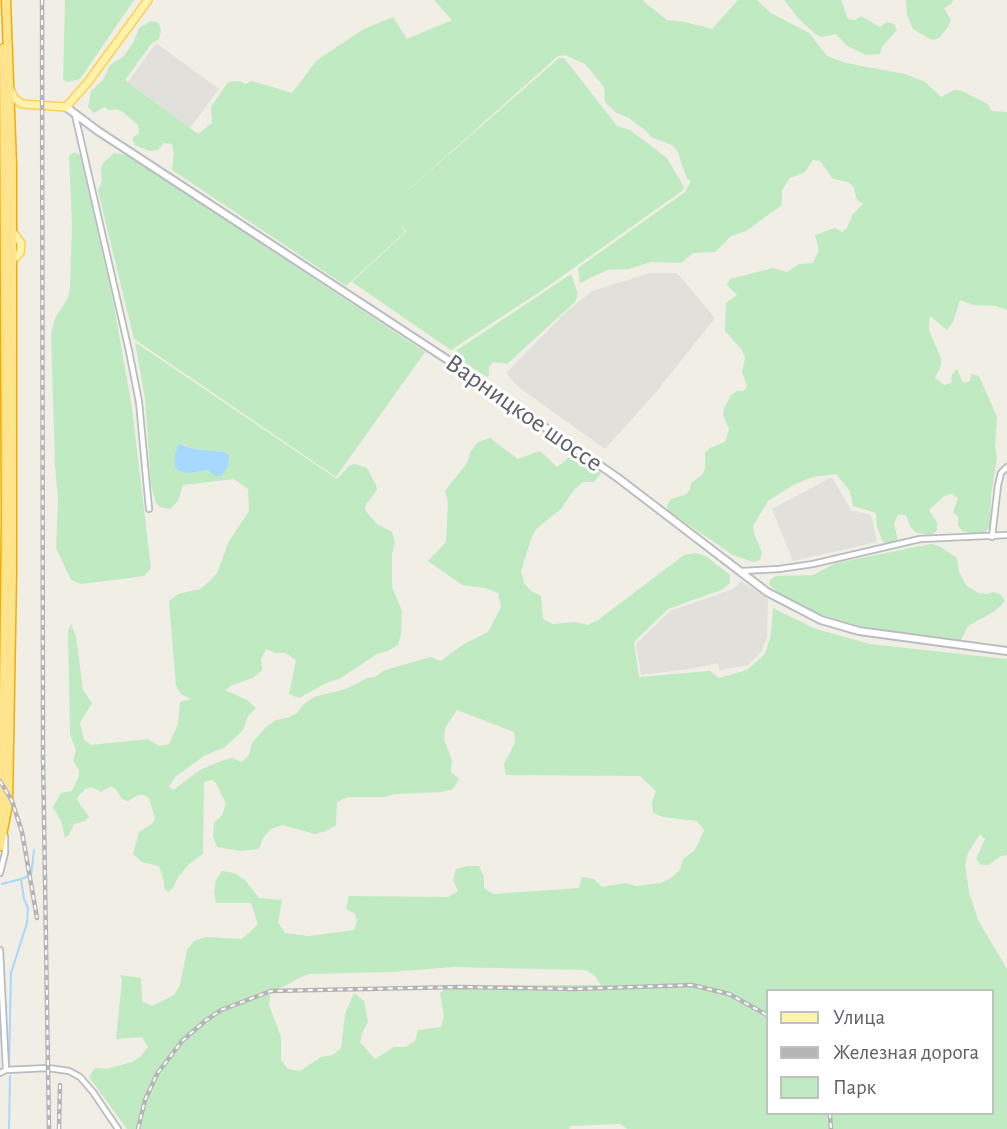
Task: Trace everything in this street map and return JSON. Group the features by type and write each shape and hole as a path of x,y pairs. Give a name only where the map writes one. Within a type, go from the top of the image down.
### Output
{"highway":[{"path":"0,846 10,728 5,2"},
{"path":"5,2 11,125 12,230 8,256"}],"main road":[{"path":"10,89 14,98 26,104 66,107 88,82 148,0"},
{"path":"11,125 15,111 26,104"}],"street":[{"path":"0,74 4,63"},
{"path":"0,96 4,107"},
{"name":"Варницкое шоссе","path":"66,107 448,360 618,478 767,592 821,620 859,631 1007,651"},
{"path":"75,114 139,402 149,509"},
{"path":"992,537 998,485 1001,473 1007,467"},
{"path":"738,571 790,568 920,540 1007,535"},
{"path":"0,873 5,853 3,823"},
{"path":"0,950 6,1070"},
{"path":"0,1073 6,1070 69,1071 80,1077 93,1092 118,1129"}],"shaded area":[{"path":"156,43 219,89 190,128 128,82"},
{"path":"650,273 677,273 715,318 656,392 605,449 517,386 506,373 566,312 592,291"},
{"path":"832,477 851,510 871,515 877,542 793,561 772,509"},
{"path":"741,581 768,599 767,637 761,652 748,665 720,670 718,663 641,675 636,644 670,611 733,589"}],"green space":[{"path":"65,0 134,0 80,79 69,82 63,80"},
{"path":"434,0 642,0 667,20 712,29 738,0 757,0 771,13 809,33 827,56 846,63 905,74 925,82 941,97 954,90 962,91 988,104 991,111 1007,112 1007,310 996,306 973,305 960,300 953,322 947,330 930,316 929,322 929,330 941,358 941,366 935,378 944,385 951,383 952,375 957,369 963,383 970,381 971,374 979,376 997,417 997,457 991,495 990,527 985,533 978,535 962,531 958,525 958,517 953,512 958,498 952,494 944,496 929,510 937,522 937,530 932,535 917,533 911,528 906,515 898,515 894,524 898,540 883,542 877,527 876,513 853,506 850,491 836,474 813,477 793,485 768,501 753,526 762,553 760,560 753,562 733,555 668,511 667,505 671,499 685,495 690,490 691,483 703,474 705,453 725,442 729,429 723,415 724,408 731,395 744,391 747,386 742,372 745,358 742,350 725,331 726,303 737,295 727,285 730,279 773,268 787,272 799,264 813,263 819,250 815,235 835,228 842,232 863,204 857,200 853,186 848,182 833,179 820,161 813,160 805,172 790,178 782,190 782,205 746,231 731,236 715,252 693,253 681,263 651,262 629,269 607,270 580,283 578,268 685,192 691,181 687,179 677,150 672,145 651,137 629,118 615,112 605,102 604,87 585,64 565,55 558,56 389,207 559,58 564,58 617,126 630,130 667,158 684,187 544,289 451,350 352,282 406,232 399,221 405,232 346,286 172,170 172,144 164,143 158,150 150,151 135,145 132,138 139,133 138,125 124,113 104,107 94,113 88,107 91,91 103,80 110,65 124,56 139,28 151,21 159,23 159,39 152,43 125,80 198,134 212,123 211,107 228,82 240,81 245,84 252,81 292,93 317,60 364,29 393,17 407,39 452,20"},
{"path":"784,0 841,0 848,19 855,20 861,16 880,27 887,22 894,24 897,30 882,47 880,54 865,55 846,45 836,34 822,37 815,34"},
{"path":"906,0 953,0 944,8 951,20 939,38 932,40 913,29 907,15"},
{"path":"74,152 80,155 113,300 132,408 151,568 144,576 81,584 71,580 56,548 58,500 51,335 55,318 68,298 70,286 72,224 69,156"},
{"path":"114,153 127,155 425,352 336,477 134,339 98,191 102,181 103,163"},
{"path":"571,274 578,294 575,302 507,364 493,362 487,377 455,357 454,352"},
{"path":"135,342 337,479 349,466 355,464 367,468 377,490 366,504 365,510 377,524 392,532 395,543 392,554 392,587 402,611 398,645 377,654 339,679 299,698 289,694 296,660 286,653 266,649 261,659 262,670 253,678 225,690 247,700 256,708 248,716 243,730 225,747 204,756 175,777 169,787 173,790 200,770 221,761 232,758 242,762 249,755 252,743 266,727 276,720 297,713 314,697 346,689 385,670 431,657 441,661 464,644 488,632 501,607 498,593 462,585 428,561 446,542 448,502 445,491 467,463 478,442 490,438 518,459 540,451 557,467 573,454 601,473 594,482 583,482 574,490 561,509 536,529 531,539 521,571 524,583 531,591 541,596 543,619 553,624 576,622 588,625 684,555 696,553 707,557 730,575 730,583 721,590 668,609 634,642 639,677 710,671 719,678 747,670 765,654 771,634 773,608 816,629 870,644 1007,659 1007,855 988,865 981,865 976,859 985,839 980,834 968,853 965,865 969,892 978,920 1007,969 1007,1129 627,1129 620,1124 570,1126 569,1129 127,1129 89,1077 95,1068 107,1069 132,1062 148,1047 142,1037 116,1039 122,980 120,975 141,978 142,1001 152,1006 174,995 180,985 187,950 194,941 206,937 241,939 258,924 251,903 216,903 216,880 222,871 234,873 245,880 259,898 282,900 278,922 285,933 309,936 354,930 357,921 355,914 346,909 349,896 448,897 458,891 453,880 456,869 468,866 479,866 484,877 484,888 493,894 579,888 582,877 594,879 602,887 625,883 636,886 661,883 680,870 683,859 695,850 704,830 697,821 663,817 653,813 652,802 656,791 640,776 506,775 504,764 515,743 514,732 457,710 445,728 444,739 452,761 451,772 459,779 453,789 384,797 348,797 337,802 336,825 326,831 315,834 282,825 271,829 263,838 259,849 241,851 217,847 213,836 214,823 222,815 226,804 216,783 212,780 204,782 203,854 189,864 168,892 164,888 159,866 142,862 133,854 139,832 153,823 155,818 149,798 144,795 138,795 128,801 122,799 111,786 101,792 91,787 85,789 77,798 89,817 74,824 65,838 61,821 53,807 61,793 72,791 79,776 79,770 73,761 76,750 70,734 68,631 71,624 76,636 83,690 92,703 80,723 84,740 91,745 148,739 159,746 169,744 178,724 180,702 191,699 181,694 176,686 169,601 178,594 200,589 210,581 217,573 229,541 249,511 248,489 234,479 183,485 178,501 170,509 160,507 156,503 151,485 145,399","holes":["184,445 224,452 212,473 207,470 190,473 175,466 175,455","454,967 586,970 595,976 601,985 451,985 440,993 444,1016 441,1027 418,1030 415,1041 405,1047 394,1047 375,1059 360,1042 368,1022 364,1001 354,993 345,1014 341,1048 333,1055 321,1057 300,1071 288,1069 281,1060 281,1037 269,1005 270,994 299,978 309,974"]},
{"path":"931,544 957,558 959,572 966,585 978,593 1000,594 1005,601 995,611 968,626 961,640 859,626 819,614 786,599 769,585 770,580 776,576 813,575 836,563"}],"water":[{"path":"178,444 224,452 229,455 228,466 221,476 207,470 190,473 179,471 175,466"}],"waterway":[{"path":"31,876 34,850"},
{"path":"9,1066 11,973 27,923 28,908 21,879 29,876"},
{"path":"2,884 21,879"},
{"path":"9,1129 10,1076"}],"railway":[{"path":"42,0 43,756 49,1129"},
{"path":"0,781 12,801 22,832 37,918"},
{"path":"138,1129 145,1100 157,1074 182,1041 221,1010 271,991 461,987 575,989 692,985 729,994 766,1014"},
{"path":"59,1129 60,1085"},
{"path":"830,1115 831,1129"}]}
